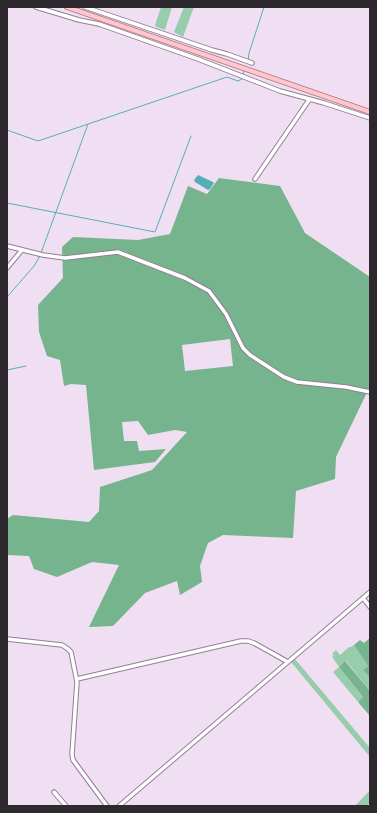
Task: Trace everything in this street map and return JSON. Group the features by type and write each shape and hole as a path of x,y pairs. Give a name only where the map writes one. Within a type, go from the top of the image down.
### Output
{"main road":[{"path":"67,7 370,112"}],"street":[{"path":"36,7 79,20 99,24 280,91 370,118"},
{"path":"86,7 209,50 252,63"},
{"path":"297,96 300,88"},
{"path":"255,179 309,100"},
{"path":"7,246 38,254 65,258 118,252 185,278 209,291 226,314 243,348 250,355 284,377 297,382 346,387 370,392"},
{"path":"7,268 22,250"},
{"path":"119,806 370,592"},
{"path":"362,598 370,607"},
{"path":"7,639 54,644 66,647 72,655 77,678 72,754 73,760 107,806"},
{"path":"77,678 241,641 251,642 288,662"},
{"path":"54,792 66,806"}],"green space":[{"path":"161,7 172,7 165,30 156,27 155,25"},
{"path":"184,7 194,7 183,37 174,32"},
{"path":"219,178 280,186 305,233 370,277 370,386 336,457 335,479 296,491 293,538 223,535 208,543 200,566 202,582 180,595 177,581 145,593 113,626 89,627 119,565 92,562 57,577 34,569 29,556 7,555 7,519 13,515 89,522 99,511 100,487 152,470 187,432 175,430 148,435 138,421 122,422 124,441 137,441 139,451 166,449 155,462 94,470 86,385 71,384 64,386 60,360 47,356 39,332 38,305 63,278 62,247 73,237 138,240 170,234 188,186 207,194","holes":["230,339 233,366 185,371 182,345"]},
{"path":"370,638 370,678 363,670 368,666 354,645 360,640 364,643"},
{"path":"354,645 368,666 363,670 370,678 370,691 346,661 339,667 332,657 334,656 332,654 336,650 340,655 349,647"},
{"path":"295,659 370,748 370,757 291,662"},
{"path":"345,661 370,691 370,716 358,702 363,697 339,667"},
{"path":"339,667 363,697 358,702 333,672"},
{"path":"370,790 370,803 366,806 355,806"}],"water":[{"path":"198,175 214,183 210,189 208,190 195,182 194,180"}],"waterway":[{"path":"248,61 249,53 264,7"},
{"path":"7,130 38,141 227,77 238,81 242,79 244,71"},
{"path":"41,253 88,124"},
{"path":"7,203 155,232 191,136"},
{"path":"7,297 34,266 40,256"},
{"path":"7,370 26,366"}]}
